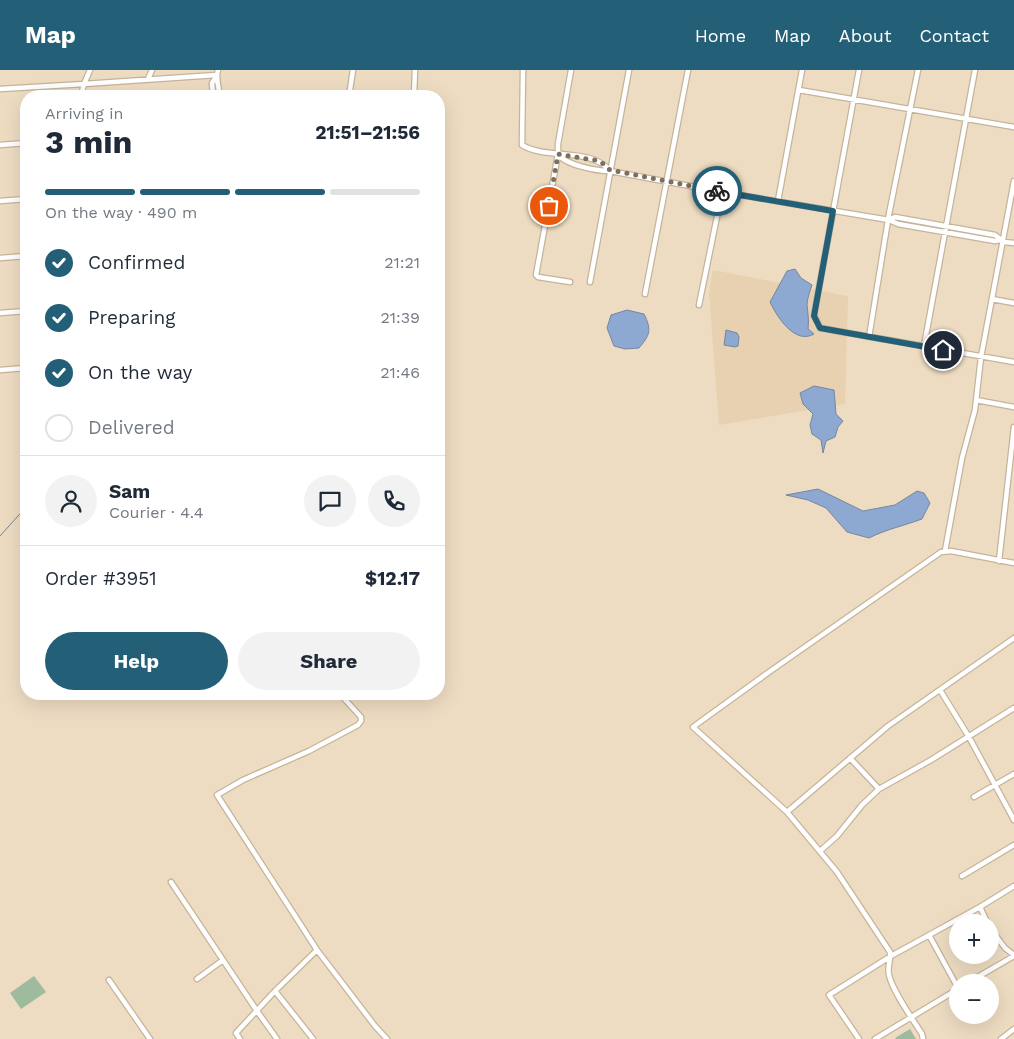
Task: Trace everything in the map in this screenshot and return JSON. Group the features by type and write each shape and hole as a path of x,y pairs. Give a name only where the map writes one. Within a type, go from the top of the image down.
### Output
{"street":[{"path":"82,90 90,70"},
{"path":"148,79 152,70"},
{"path":"350,90 353,70"},
{"path":"414,90 415,70"},
{"path":"523,70 522,145 526,148 600,161 610,170"},
{"path":"570,282 538,277 536,275 571,70"},
{"path":"590,282 629,70"},
{"path":"645,294 688,70"},
{"path":"778,201 802,70"},
{"path":"859,70 814,316 820,328 1014,362"},
{"path":"869,337 918,70"},
{"path":"924,346 975,70"},
{"path":"0,89 217,74"},
{"path":"213,90 212,82 217,74"},
{"path":"217,74 219,90"},
{"path":"799,90 1014,127"},
{"path":"0,145 20,143"},
{"path":"558,154 566,162 599,170 610,170 1014,244"},
{"path":"945,551 962,458 976,400 981,357 1014,181"},
{"path":"699,305 722,192"},
{"path":"0,201 20,199"},
{"path":"889,220 895,217 946,225 995,235 1002,241"},
{"path":"0,258 20,256"},
{"path":"992,298 1014,303"},
{"path":"0,313 20,312"},
{"path":"0,370 20,368"},
{"path":"976,400 1014,407"},
{"path":"999,561 1014,427"},
{"path":"1007,486 1014,486"},
{"path":"922,1039 922,1034 892,984 888,968 891,956 888,948 851,892 787,812 693,727 768,672 945,551 1014,563"},
{"path":"787,812 888,726 1014,638"},
{"path":"940,690 969,737 1014,820"},
{"path":"345,700 361,717 358,725 310,751 243,780 217,795 317,950 387,1039"},
{"path":"820,851 837,836 862,805 879,789 931,760 1014,708"},
{"path":"850,758 879,789"},
{"path":"974,797 1014,774"},
{"path":"962,876 1014,845"},
{"path":"171,882 256,1011 277,1039"},
{"path":"859,1039 830,995 891,956 1014,886"},
{"path":"980,907 983,914"},
{"path":"929,935 950,974"},
{"path":"983,974 1014,956 999,940"},
{"path":"240,1039 236,1033 317,950"},
{"path":"197,980 223,960"},
{"path":"109,980 148,1039"},
{"path":"275,991 313,1039"},
{"path":"875,1039 949,994"},
{"path":"1001,1039 1014,1029"}],"shaded area":[{"path":"713,270 848,296 845,404 719,425 709,293"}],"green space":[{"path":"34,976 46,992 21,1009 10,993"},
{"path":"910,1029 916,1039 895,1038"}],"water":[{"path":"795,269 801,278 812,285 807,305 808,329 814,334 807,336 800,336 788,328 777,315 770,302 787,271"},
{"path":"627,310 644,314 648,324 648,336 639,348 625,349 614,346 607,328 611,315"},
{"path":"726,330 737,333 739,337 738,346 724,345"},
{"path":"814,386 834,390 836,414 843,421 838,427 835,437 826,441 823,453 821,440 812,434 810,425 813,414 803,404 800,393"},
{"path":"818,489 863,511 895,505 917,491 924,493 930,503 922,519 869,538 847,532 826,508 808,500 786,495"}],"waterway":[{"path":"0,536 20,514"}],"way so far":[{"path":"549,206 558,154 600,161 610,170 717,191"}],"route":[{"path":"717,191 833,211 814,316 820,328 943,350"}]}
